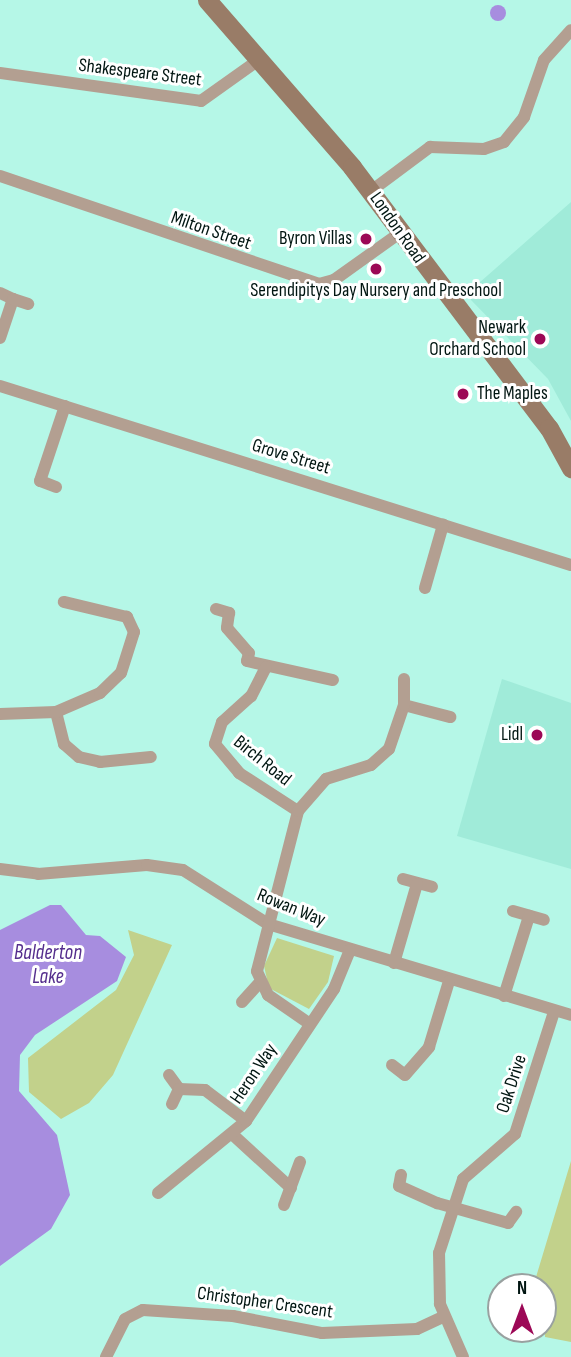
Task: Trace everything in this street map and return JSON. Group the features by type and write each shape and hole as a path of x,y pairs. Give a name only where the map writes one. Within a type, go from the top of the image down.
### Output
{"main road":[{"name":"London Road","path":"209,1 371,191 549,428 571,468"}],"street":[{"path":"371,191 430,147 484,149 504,142 524,117 548,53 571,30"},
{"name":"Shakespeare Street","path":"0,73 201,102 260,59"},
{"name":"Milton Street","path":"0,176 319,284 334,280 401,232"},
{"path":"0,293 28,304"},
{"path":"0,338 13,299"},
{"name":"Grove Street","path":"0,386 571,565"},
{"path":"56,486 40,481 65,406"},
{"path":"425,587 443,525"},
{"path":"0,714 56,712 116,679 134,632 119,612 64,602"},
{"path":"77,619 79,605"},
{"path":"216,609 229,613 227,628 249,653 247,661 333,680"},
{"name":"Birch Road","path":"266,667 251,696 222,722 215,744 239,773 298,811"},
{"path":"242,1002 258,984 268,924 298,811 326,779 384,756 395,742 404,705 404,679"},
{"path":"404,705 450,717"},
{"path":"56,712 64,744 79,757 145,761"},
{"name":"Rowan Way","path":"0,869 38,874 167,866 268,924 449,981 571,1015"},
{"path":"403,879 432,887"},
{"path":"394,963 417,884"},
{"path":"513,911 544,920"},
{"path":"504,996 529,916"},
{"name":"Heron Way","path":"158,1194 246,1121 310,1024 350,950"},
{"path":"392,1065 405,1075 429,1047 449,981"},
{"path":"258,984 310,1024"},
{"name":"Oak Drive","path":"443,1317 437,1266 452,1207 469,1172 515,1134 554,1012"},
{"path":"169,1075 179,1089"},
{"path":"179,1089 205,1090 246,1121"},
{"path":"172,1104 179,1089"},
{"path":"232,1134 291,1188"},
{"path":"285,1205 300,1162"},
{"path":"396,1185 452,1207 512,1223"},
{"name":"Christopher Crescent","path":"106,1357 118,1327 143,1310 233,1316 322,1333 418,1329 443,1317"},
{"path":"443,1317 463,1357"}],"shaded area":[{"name":"Newark Orchard School","path":"571,202 571,421 548,379 471,300 471,290"},
{"path":"502,679 571,703 571,869 457,836"},
{"path":"128,930 172,945 113,1075 89,1103 61,1119 29,1092 28,1058 116,990 134,955"},
{"path":"277,938 334,956 328,982 309,1009 269,988 264,966"},
{"path":"571,1161 571,1342 557,1339 557,1273 537,1273"}],"water":[{"path":"498,5 506,13 498,21 490,13"},
{"name":"Balderton Lake","path":"50,905 61,905 86,935 100,936 126,957 117,981 35,1035 20,1055 19,1091 57,1135 70,1195 51,1229 0,1266 0,930"}],"place":[{"name":"Byron Villas","path":"366,239"},
{"name":"Serendipitys Day Nursery and Preschool","path":"376,269"},
{"name":"Newark Orchard School","path":"540,339"},
{"name":"The Maples","path":"463,394"},
{"name":"Lidl","path":"537,735"}]}
